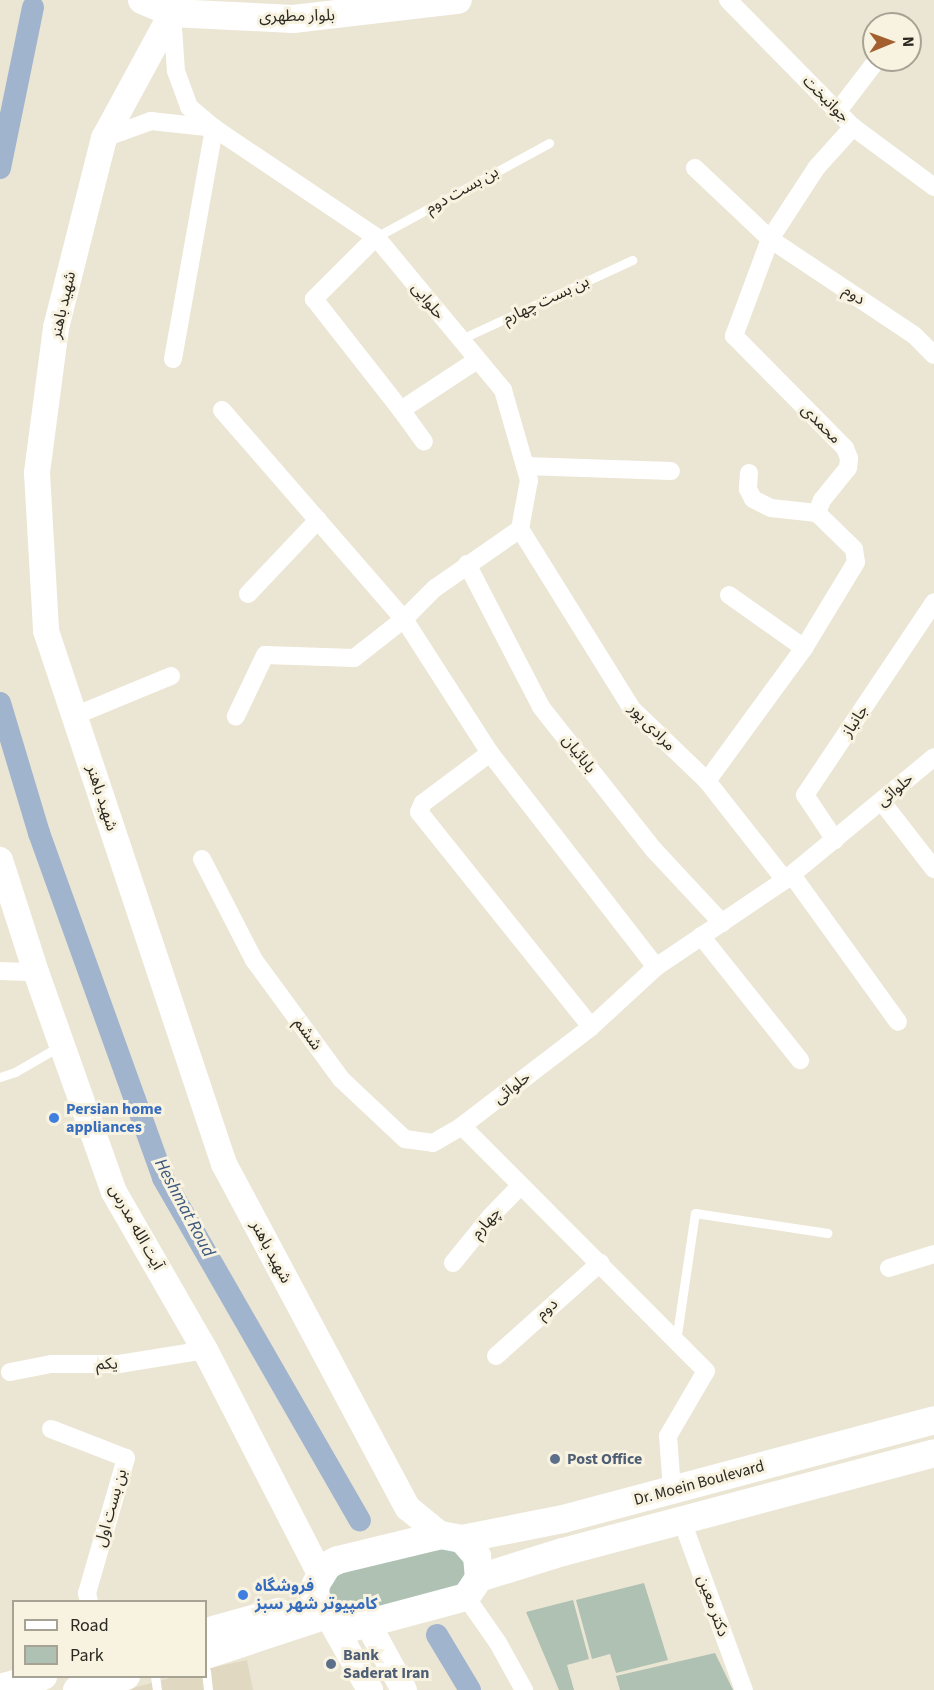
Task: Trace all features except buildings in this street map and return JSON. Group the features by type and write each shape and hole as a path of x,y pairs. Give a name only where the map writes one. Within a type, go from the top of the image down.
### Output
{"main road":[{"path":"142,0 172,13"},
{"name":"بلوار مطهری","path":"172,13 292,19 458,0"},
{"name":"شهید باهنر","path":"172,13 104,138 56,327 37,473 46,631 224,1164 408,1509 452,1537"},
{"name":"آیت الله مدرس","path":"0,860 36,972 114,1192 205,1350 323,1603 370,1690"},
{"name":"Dr. Moein Boulevard","path":"934,1420 563,1519 452,1537 338,1560 323,1603 343,1627 368,1624 563,1552 934,1453"},
{"path":"452,1537 477,1556 473,1587"},
{"path":"207,1632 323,1603"},
{"path":"207,1655 323,1603"},
{"path":"368,1624 404,1690"},
{"path":"0,1688 39,1678"},
{"path":"77,1690 122,1678"}],"street":[{"name":"جوانبخت","path":"728,0 853,127 934,188"},
{"name":"حلوایی","path":"172,13 176,71 189,107 214,128 376,237 459,340 503,390 530,480 520,529"},
{"path":"838,111 868,72"},
{"path":"104,138 151,121 214,128 173,359"},
{"name":"محمدی","path":"816,513 822,500 848,468 849,458 845,448 734,336 770,239 817,167 853,127"},
{"name":"دوم","path":"695,168 770,239 914,335 934,355"},
{"path":"376,237 314,299 424,442"},
{"path":"401,410 477,360"},
{"path":"222,410 404,619 490,753 656,967"},
{"path":"525,466 671,471"},
{"path":"707,781 804,648 855,562 854,549 816,513 771,508 753,499 748,489 749,473"},
{"path":"248,594 318,520"},
{"path":"236,716 265,655 354,658 404,619 435,588 520,529"},
{"name":"مرادی پور","path":"520,529 632,709 707,781 788,878 897,1022"},
{"name":"بابائیان","path":"467,564 541,706 654,850 722,923"},
{"path":"729,595 804,648"},
{"name":"جانباز","path":"835,840 806,795 934,602"},
{"path":"74,716 171,676"},
{"path":"490,753 423,803 419,812 591,1027"},
{"name":"حلوائی","path":"462,1126 591,1027 656,967 788,878 934,757"},
{"path":"882,802 934,869"},
{"name":"ششم","path":"202,859 254,960 341,1080 405,1139 432,1143 462,1126"},
{"path":"702,936 800,1060"},
{"path":"0,971 36,972"},
{"path":"462,1126 706,1371 668,1436 672,1490"},
{"name":"چهارم","path":"453,1263 491,1216 521,1185"},
{"path":"889,1268 934,1254"},
{"name":"دوم","path":"496,1356 600,1263"},
{"name":"یکم","path":"10,1372 51,1364 119,1364 205,1350"},
{"name":"بن بست اول","path":"51,1428 126,1458 87,1593 89,1600"},
{"name":"دکتر معین","path":"682,1521 744,1690"},
{"path":"473,1587 498,1643 524,1690"}],"lane":[{"name":"بن بست دوم","path":"376,237 549,143"},
{"name":"بن بست چهارم","path":"459,340 632,260"},
{"path":"0,1077 15,1072 62,1045"},
{"path":"676,1341 695,1213 827,1233"}],"shaded area":[{"path":"247,1660 253,1690 125,1690 170,1678 207,1678 207,1669"}],"green space":[{"path":"450,1546 467,1564 463,1586 349,1618 333,1610 328,1585 338,1571"},
{"path":"644,1583 668,1660 616,1673 610,1654 592,1659 576,1600"},
{"path":"573,1600 589,1659 567,1665 574,1690 559,1690 526,1612"},
{"path":"715,1653 733,1690 620,1690 616,1676"}],"waterway":[{"name":"Heshmat Roud","path":"0,168 33,7"},
{"name":"Heshmat Roud","path":"0,703 39,833 163,1178 360,1520"},
{"name":"Heshmat Roud","path":"437,1635 470,1690"}],"place":[{"name":"Persian home appliances","path":"54,1118"},
{"name":"Post Office","path":"555,1459"},
{"name":"فروشگاه کامپیوتر شهر سبز","path":"243,1595"},
{"name":"Bank Saderat Iran","path":"331,1664"}]}
